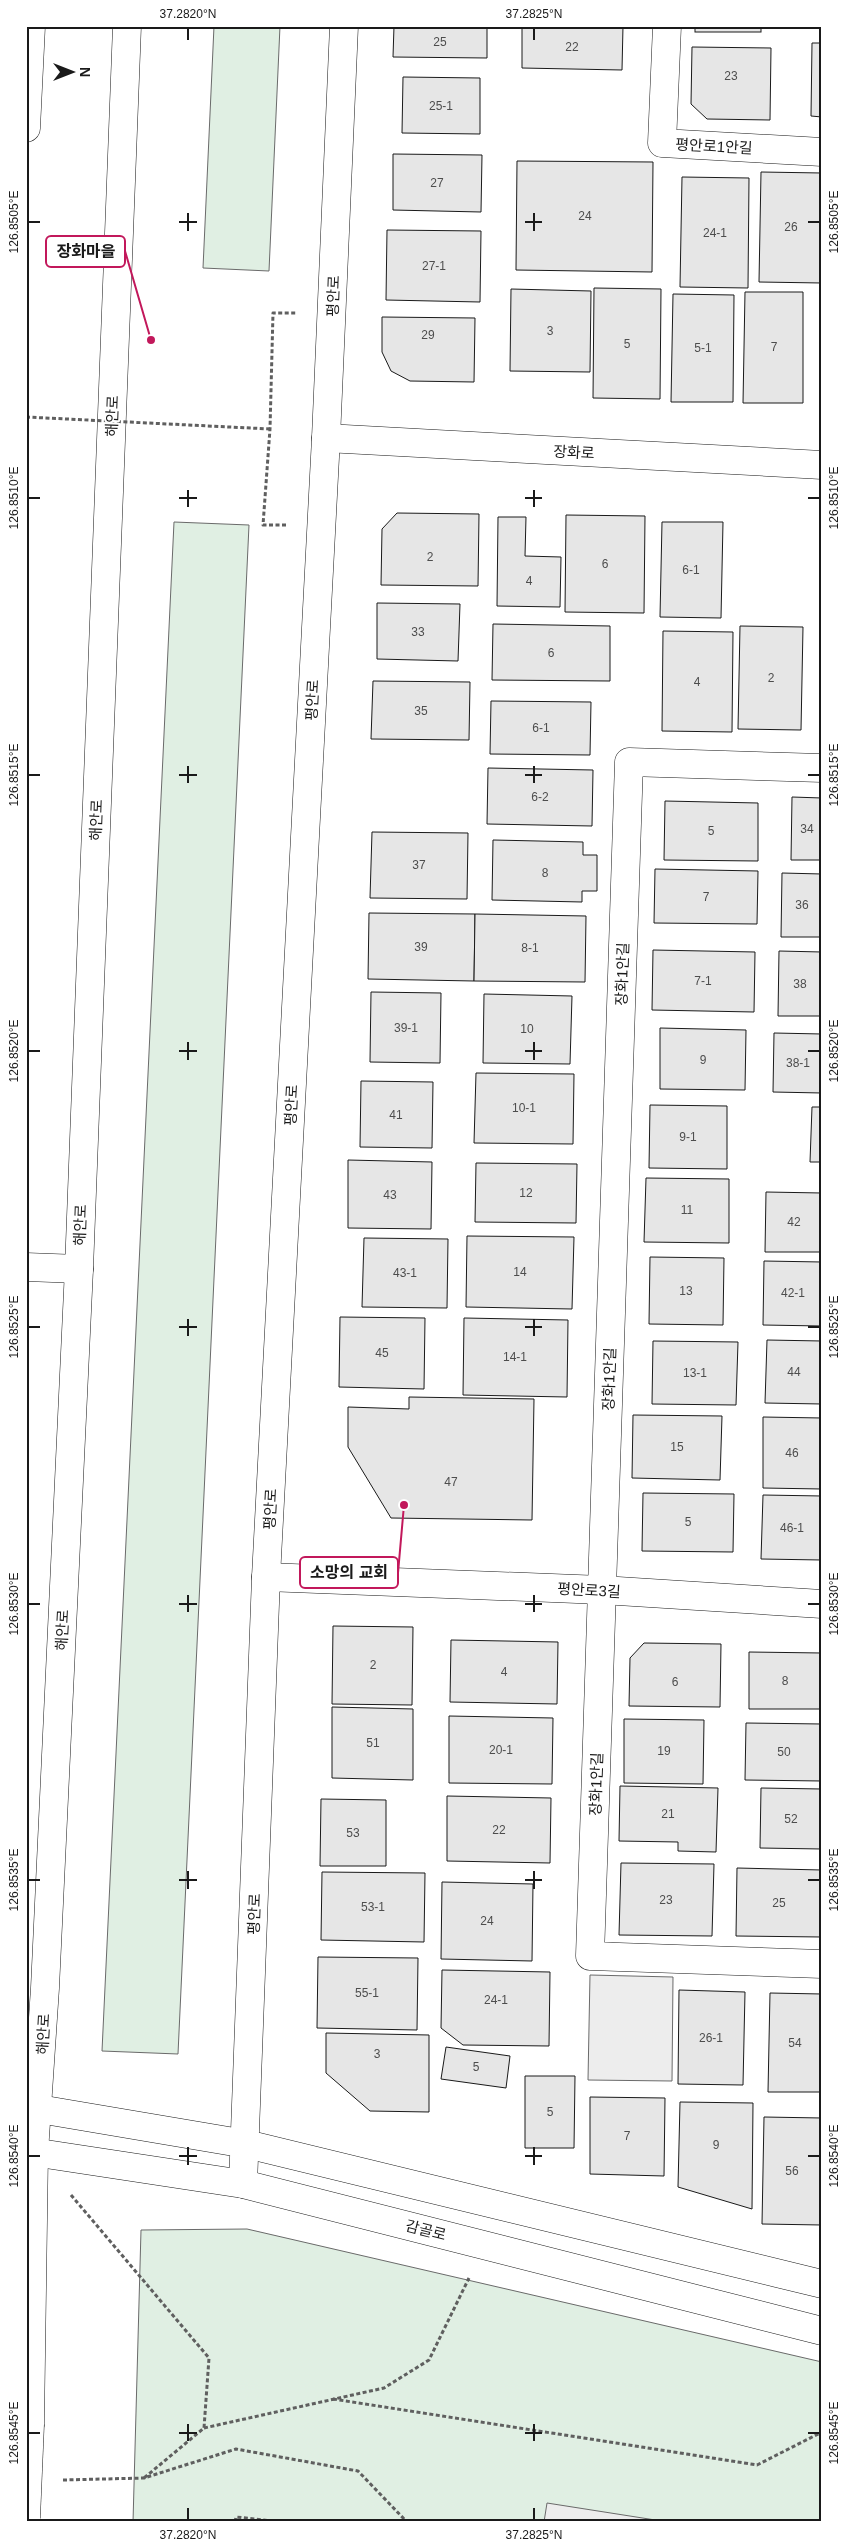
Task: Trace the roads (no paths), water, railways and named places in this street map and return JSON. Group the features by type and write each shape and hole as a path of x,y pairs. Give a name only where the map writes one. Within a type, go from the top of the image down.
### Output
{"street":[{"path":"26,128 31,26"},
{"name":"해안로","path":"26,2518 30,2424 30,2152 79,1269 127,26"},
{"name":"평안로","path":"243,2184 266,1576 326,438 344,26"},
{"name":"평안로1안길","path":"667,26 662,143 822,152"},
{"name":"장화로","path":"326,438 822,465"},
{"name":"장화1안길","path":"822,768 629,762 590,1956 822,1964"},
{"path":"26,1267 79,1269"},
{"name":"평안로3길","path":"266,1576 602,1590 822,1604"},
{"path":"32,2110 246,2144 822,2284"},
{"name":"감골로","path":"30,2152 243,2184 822,2331"}],"place":[{"name":"장화마을","path":"151,340"},
{"name":"소망의 교회","path":"404,1505"}]}
